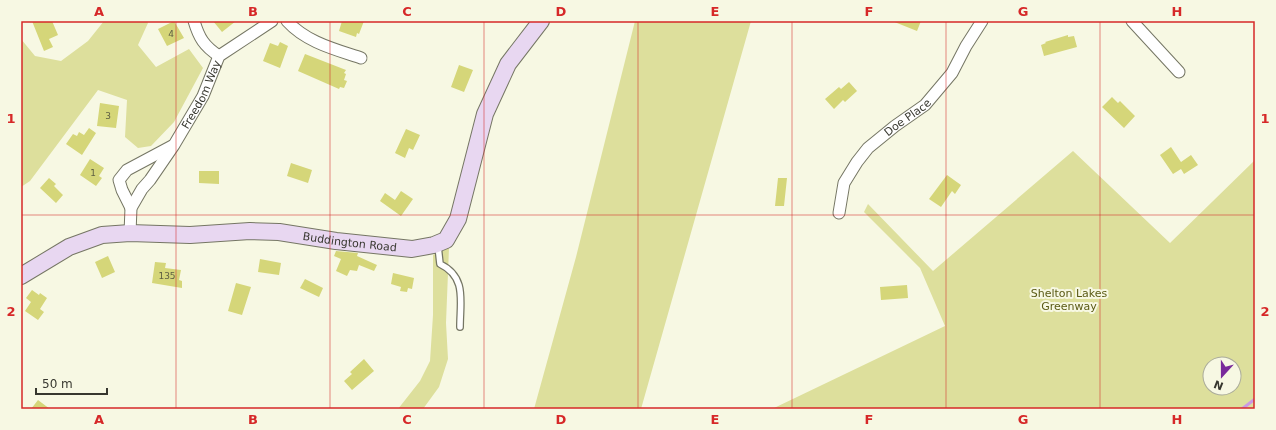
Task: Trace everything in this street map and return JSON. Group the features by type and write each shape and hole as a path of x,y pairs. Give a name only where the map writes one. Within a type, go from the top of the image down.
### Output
{"street":[{"path":"194,21 198,36 209,49 219,56"},
{"name":"Freedom Way","path":"130,233 131,208 142,189 174,145 204,96 219,56 272,21"},
{"path":"287,21 306,37 360,58"},
{"path":"438,244 446,240 458,219 485,114 508,64 541,21"},
{"name":"Doe Place","path":"839,213 844,183 857,162 868,148 924,105 952,73 966,46 982,21"},
{"path":"1132,21 1179,72"},
{"name":"Freedom Way","path":"131,208 119,180 127,170 174,145"},
{"path":"136,165 150,180"},
{"name":"Buddington Road","path":"21,276 69,247 102,235 130,233 190,235 257,231 279,232 336,241 412,250 438,244"}],"lane":[{"path":"438,244 440,264 454,273 459,282 460,327"}],"green space":[{"path":"104,21 147,21 148,23 138,45 156,67 189,49 203,68 174,122 151,146 138,148 125,137 127,100 98,90 30,181 21,187 21,39 35,56 61,61 88,41"},
{"path":"635,21 751,21 641,409 534,409 576,257"},
{"name":"Shelton Lakes Greenway","path":"1073,151 1170,243 1255,160 1255,409 772,409 945,326 920,268 864,212 868,204 933,271"},
{"path":"449,248 446,323 448,359 439,387 423,409 398,409 420,381 430,361 433,315 433,255"}],"building":[{"path":"32,21 52,21 58,35 49,39 53,47 44,51"},
{"path":"174,21 184,38 167,46 158,29"},
{"path":"213,21 236,21 222,32"},
{"path":"342,21 364,21 359,34 357,33 356,37 339,31"},
{"path":"892,21 921,21 917,31"},
{"path":"1068,35 1068,37 1074,36 1077,47 1044,56 1041,45 1046,43 1045,42"},
{"path":"280,42 288,46 280,68 263,61 270,43 278,46"},
{"path":"305,54 346,70 344,73 346,74 344,80 347,81 344,88 340,87 339,89 298,71"},
{"path":"459,65 473,70 464,92 451,87"},
{"path":"849,82 857,91 845,102 843,100 834,109 825,99 839,87 841,89"},
{"path":"1112,97 1118,103 1120,101 1135,116 1124,128 1102,107"},
{"path":"100,103 119,106 116,128 97,126"},
{"path":"89,128 96,133 82,155 66,144 73,134 77,136 79,132 84,135"},
{"path":"406,129 420,135 413,150 409,148 405,158 395,153"},
{"path":"1171,147 1181,162 1191,155 1198,165 1184,174 1181,169 1173,174 1160,155"},
{"path":"90,159 104,168 99,176 102,178 96,186 80,175"},
{"path":"291,163 312,170 308,183 287,176"},
{"path":"199,171 219,171 219,184 199,183"},
{"path":"947,175 961,185 955,194 952,191 941,207 929,199"},
{"path":"49,178 56,184 54,186 63,195 56,203 40,188"},
{"path":"778,178 787,178 784,206 775,206"},
{"path":"401,191 413,199 401,216 380,201 385,193 395,200"},
{"path":"336,251 358,253 357,256 377,265 374,271 359,265 357,271 350,270 347,276 336,271 341,259 334,256"},
{"path":"108,256 115,272 102,278 95,262"},
{"path":"260,259 281,263 279,275 258,272"},
{"path":"155,262 166,263 165,268 181,270 179,280 182,281 182,288 152,283"},
{"path":"393,273 414,278 412,289 408,288 407,292 400,291 401,287 391,284"},
{"path":"305,279 323,288 319,297 300,288"},
{"path":"236,283 251,287 242,315 228,311"},
{"path":"907,285 908,298 881,300 880,287"},
{"path":"32,290 47,298 40,309 44,312 38,320 25,311 31,302 26,298"},
{"path":"364,359 374,371 352,390 344,381 352,374 350,372"},
{"path":"38,400 50,409 31,409"}],"waterway":[{"path":"1242,409 1255,399"}]}
